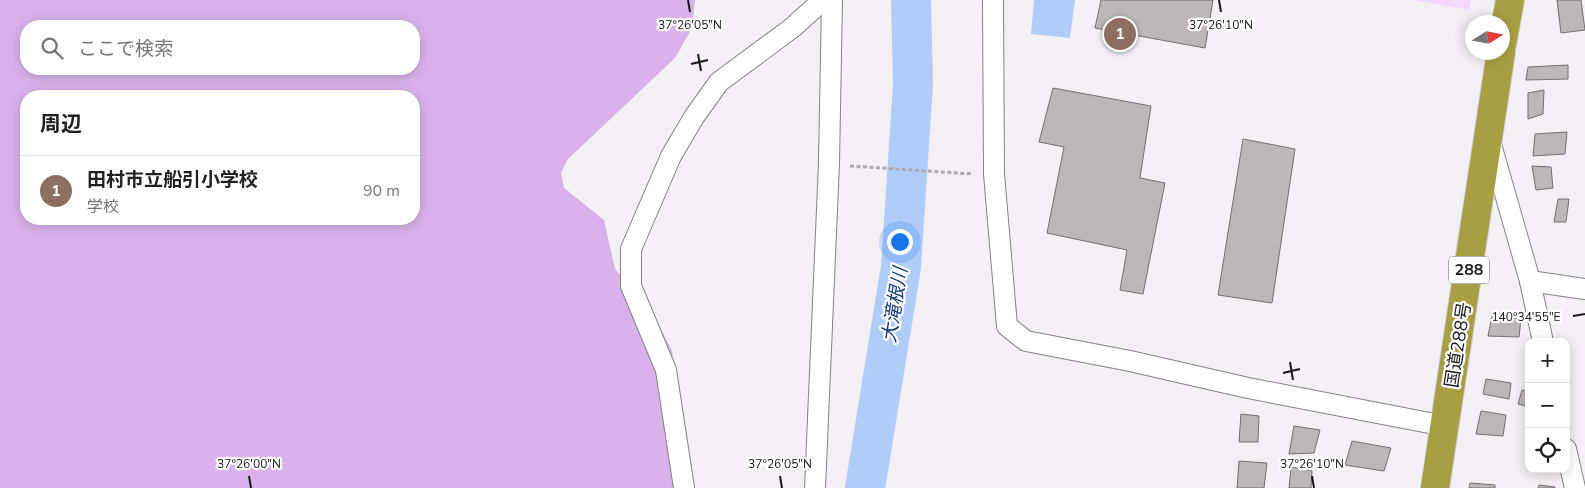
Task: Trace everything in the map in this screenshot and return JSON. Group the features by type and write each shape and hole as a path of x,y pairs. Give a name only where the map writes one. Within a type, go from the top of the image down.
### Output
{"highway":[{"path":"1507,15 1510,0"},
{"name":"国道288号","path":"1436,488 1500,60"}],"street":[{"path":"684,488 666,370 631,286 631,249 671,156 694,117 719,82 792,28 823,0"},
{"path":"815,488 829,163 832,0"},
{"path":"993,0 994,174 1007,326 1026,341 1130,361 1248,388 1445,426"},
{"path":"1489,136 1530,281 1542,338"},
{"path":"1530,281 1585,289"},
{"path":"1570,467 1575,488"}],"path":[{"path":"868,168 962,174"}],"shaded area":[{"path":"0,0 695,0 692,28 675,58 568,159 561,173 564,188 604,220 615,269 649,306 672,351 691,488 0,488"},
{"path":"1413,0 1471,0 1469,10"}],"water":[{"path":"1034,0 1075,0 1070,38 1031,34"}],"building":[{"path":"1101,0 1213,0 1205,48 1095,28"},
{"path":"1557,0 1581,0 1585,30 1561,33"},
{"path":"1568,65 1568,79 1526,80 1528,67"},
{"path":"1053,88 1151,106 1140,178 1165,183 1143,294 1120,290 1127,250 1047,233 1064,147 1039,142"},
{"path":"1544,90 1543,114 1528,119 1528,93"},
{"path":"1567,132 1565,154 1533,156 1535,134"},
{"path":"1243,139 1295,149 1272,303 1218,295"},
{"path":"1532,166 1551,167 1553,188 1536,190"},
{"path":"1558,199 1569,199 1566,222 1554,222"},
{"path":"1492,316 1521,319 1519,337 1488,336"},
{"path":"1486,379 1511,383 1509,399 1483,394"},
{"path":"1522,390 1525,390 1525,406 1518,404"},
{"path":"1481,411 1506,415 1503,436 1476,434"},
{"path":"1241,414 1259,416 1258,442 1239,442"},
{"path":"1294,426 1320,430 1314,453 1289,454"},
{"path":"1352,441 1391,448 1384,471 1345,465"},
{"path":"1239,461 1267,463 1264,488 1237,488"},
{"path":"1291,467 1312,471 1311,488 1289,488"},
{"path":"1470,483 1495,485 1495,488 1469,488"},
{"path":"1539,485 1555,487 1555,488 1538,488"}],"waterway":[{"name":"大滝根川","path":"865,488 901,267 913,84 911,0"}],"place":[{"name":"田村市立船引小学校","path":"1120,34"}]}
